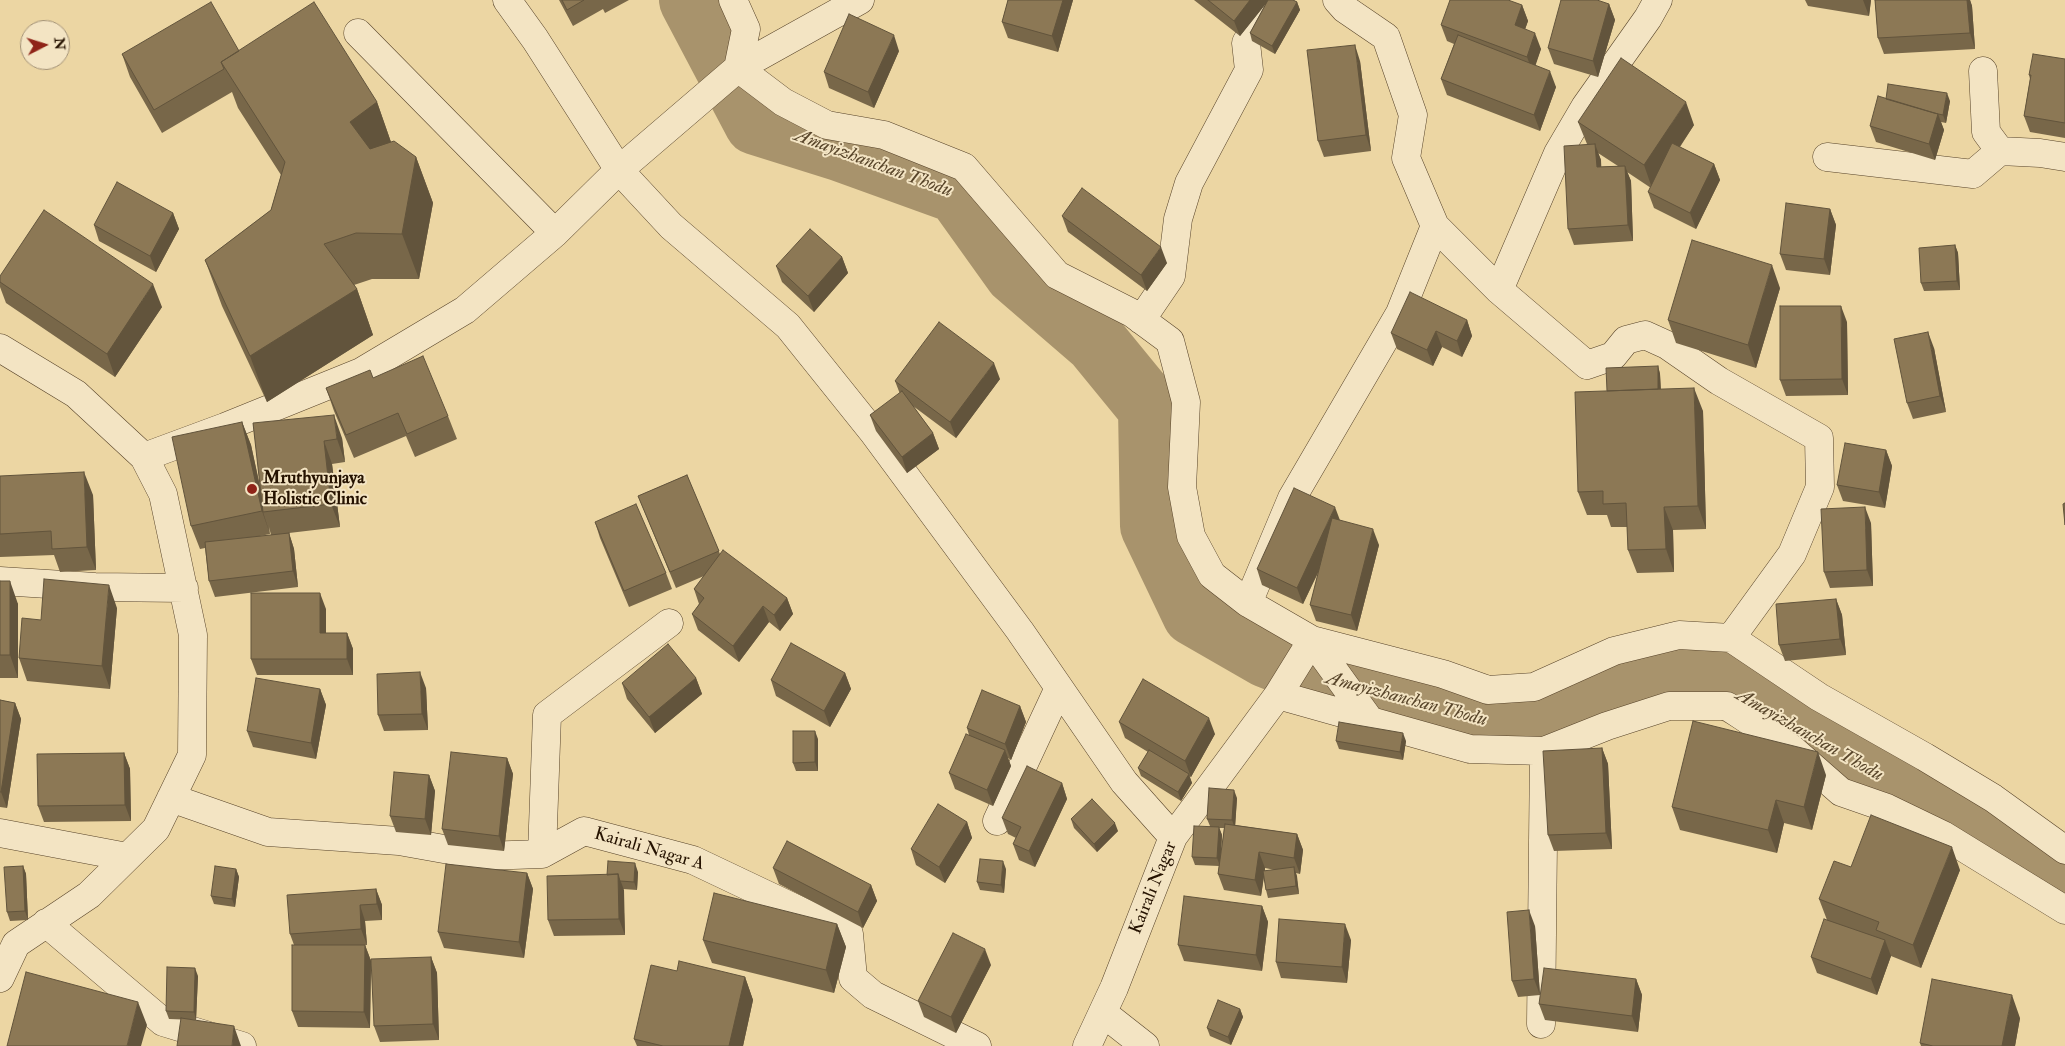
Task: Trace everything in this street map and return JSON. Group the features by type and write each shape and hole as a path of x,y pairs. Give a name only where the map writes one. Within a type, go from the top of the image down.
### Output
{"street":[{"path":"507,0 619,170 671,226 788,326 878,440 1020,631 1124,782 1173,837"},
{"path":"733,0 746,29 738,68"},
{"path":"144,457 226,427 360,372 465,310 555,233 619,170 738,68 860,0"},
{"path":"1141,320 1171,276 1178,219 1189,183 1248,70 1246,43 1272,0"},
{"path":"1337,0 1345,9 1386,37 1413,115 1406,158 1435,226 1499,290 1587,365 1613,356 1626,340 1645,335 1667,344 1719,380 1820,438 1820,487 1792,554 1731,638"},
{"path":"1499,290 1558,153 1585,107 1648,18 1658,0"},
{"path":"358,33 555,233"},
{"path":"738,68 783,102 827,126 884,135 964,167 1057,275 1132,313 1170,341 1186,402 1182,487 1191,536 1212,575 1248,603 1312,640 1443,674 1488,690 1534,687 1614,651 1679,635 1731,638 1819,697 1993,798 2065,850"},
{"path":"1983,71 1986,132 2000,151"},
{"path":"1827,157 1973,174 2000,151 2065,156"},
{"path":"1248,603 1292,498 1400,313 1435,226"},
{"path":"0,348 76,394 144,457 164,494 194,635 192,755 156,829 89,895 16,944 0,978"},
{"path":"0,582 95,587 184,588"},
{"path":"542,854 547,715 669,623"},
{"path":"1312,640 1371,722"},
{"name":"Kairali Nagar","path":"1087,1046 1103,1013 1173,837 1278,694 1312,640"},
{"path":"998,821 1059,688"},
{"path":"1278,694 1470,749 1544,751 1607,726 1669,706 1727,706 1792,749 1841,792 1887,808 1943,835 2065,910"},
{"path":"1541,1024 1544,751"},
{"name":"Kairali Nagar A","path":"171,798 268,832 399,841 483,856 542,854 584,831 693,860 849,934 853,978 874,995 977,1046"},
{"path":"0,833 127,858"},
{"path":"46,923 163,1022 242,1046"},
{"path":"1103,1013 1145,1046"}],"building":[{"path":"562,0 584,0 567,10"},
{"path":"1008,0 1063,0 1052,36 1002,22"},
{"path":"1208,0 1250,0 1234,21"},
{"path":"1268,0 1293,0 1297,2 1272,46 1250,33"},
{"path":"1450,0 1508,0 1522,5 1515,25 1535,33 1527,57 1441,25"},
{"path":"1561,0 1597,0 1609,4 1593,61 1548,48"},
{"path":"1875,0 1967,0 1970,33 1878,38"},
{"path":"211,2 239,51 221,62 224,69 154,110 122,54"},
{"path":"314,2 377,102 350,122 370,149 394,141 416,157 402,234 356,233 324,244 357,289 250,356 205,260 271,210 285,162 221,62"},
{"path":"849,14 894,35 868,92 824,72"},
{"path":"1458,35 1550,71 1534,115 1441,79"},
{"path":"1355,45 1366,135 1318,141 1307,50"},
{"path":"2033,54 2065,59 2065,123 2024,116"},
{"path":"1621,58 1686,102 1644,165 1578,122"},
{"path":"1888,84 1947,93 1943,115 1886,99"},
{"path":"1878,96 1938,114 1929,144 1870,126"},
{"path":"1672,143 1714,164 1690,213 1648,192"},
{"path":"1595,144 1597,167 1625,166 1628,225 1568,229 1564,146"},
{"path":"117,182 173,213 150,256 94,225"},
{"path":"1082,188 1161,247 1141,275 1062,216"},
{"path":"1786,203 1830,209 1824,259 1780,254"},
{"path":"44,210 153,284 107,354 0,282 0,276"},
{"path":"810,229 842,257 808,296 776,266"},
{"path":"1692,240 1772,265 1748,345 1668,320"},
{"path":"1955,245 1957,281 1921,283 1919,248"},
{"path":"1410,292 1467,320 1457,341 1436,331 1427,350 1391,333"},
{"path":"1780,306 1841,306 1842,379 1780,380"},
{"path":"939,322 994,363 950,422 895,381"},
{"path":"1928,332 1940,396 1907,403 1894,339"},
{"path":"423,356 448,416 407,434 398,413 346,435 326,388 370,370 373,378"},
{"path":"1658,366 1658,389 1607,391 1606,368"},
{"path":"1694,388 1698,506 1664,507 1666,549 1628,550 1626,503 1603,504 1603,491 1578,492 1575,392"},
{"path":"902,391 933,433 902,457 870,415"},
{"path":"334,415 337,439 324,441 331,504 263,512 253,423"},
{"path":"242,422 262,511 191,526 172,437"},
{"path":"1845,443 1886,450 1879,492 1837,485"},
{"path":"84,472 87,547 52,549 51,531 0,534 0,476"},
{"path":"687,475 719,551 670,572 638,496"},
{"path":"1294,488 1335,507 1297,588 1257,569"},
{"path":"2065,503 2065,525 2063,504"},
{"path":"636,504 666,573 624,591 595,522"},
{"path":"1865,507 1867,570 1824,572 1821,509"},
{"path":"1332,518 1373,529 1351,615 1310,605"},
{"path":"289,533 293,571 209,581 205,542"},
{"path":"723,550 787,598 774,615 763,606 733,646 692,614 704,598 694,589"},
{"path":"44,579 109,585 102,666 19,658 22,618 41,620"},
{"path":"0,581 10,581 10,655 0,655"},
{"path":"251,593 320,593 320,633 347,633 347,659 251,659"},
{"path":"1836,599 1840,639 1779,645 1776,604"},
{"path":"791,643 845,673 824,711 771,680"},
{"path":"668,644 696,678 649,717 622,683"},
{"path":"420,672 422,714 378,715 377,674"},
{"path":"256,678 320,689 311,743 247,731"},
{"path":"1143,679 1209,718 1185,761 1119,722"},
{"path":"982,690 1020,706 1005,744 967,728"},
{"path":"0,700 15,703 1,792 0,792"},
{"path":"1693,721 1818,752 1804,807 1776,800 1768,830 1672,807"},
{"path":"1339,722 1403,733 1400,752 1336,741"},
{"path":"793,731 815,731 815,762 793,763"},
{"path":"966,734 1005,750 987,790 949,773"},
{"path":"1602,748 1606,833 1548,835 1543,751"},
{"path":"1149,750 1189,774 1178,792 1138,768"},
{"path":"451,752 507,758 499,836 442,829"},
{"path":"124,753 125,805 38,806 37,754"},
{"path":"1027,766 1062,783 1029,851 1013,844 1021,827 1002,818"},
{"path":"394,772 429,775 425,819 390,816"},
{"path":"1209,788 1234,790 1232,820 1207,819"},
{"path":"1092,799 1115,823 1094,844 1071,819"},
{"path":"938,804 967,822 939,867 911,849"},
{"path":"1871,815 1952,847 1913,945 1876,930 1879,922 1819,899 1834,861 1851,867"},
{"path":"1225,824 1297,834 1294,858 1259,852 1255,880 1218,874"},
{"path":"1194,826 1219,827 1217,858 1192,857"},
{"path":"787,841 871,885 858,912 773,868"},
{"path":"980,859 1003,861 1001,885 977,882"},
{"path":"608,861 635,863 634,882 620,881 618,874 607,875"},
{"path":"446,864 527,873 519,942 438,932"},
{"path":"23,866 25,911 7,912 4,867"},
{"path":"215,866 236,869 232,899 211,896"},
{"path":"1294,867 1296,886 1266,890 1263,871"},
{"path":"618,874 619,919 548,920 547,876"},
{"path":"376,889 377,904 360,905 361,929 290,934 287,895"},
{"path":"714,893 837,924 826,970 703,940"},
{"path":"1184,896 1262,906 1256,955 1178,945"},
{"path":"1529,910 1534,979 1512,981 1507,912"},
{"path":"1279,919 1345,924 1342,967 1276,962"},
{"path":"1824,919 1885,940 1871,979 1811,957"},
{"path":"953,933 985,949 951,1017 918,1001"},
{"path":"292,945 365,945 364,1012 292,1011"},
{"path":"431,957 433,1024 374,1026 371,959"},
{"path":"679,961 745,977 729,1046 663,1046 634,1039 651,965 677,971"},
{"path":"167,967 195,968 194,1012 166,1011"},
{"path":"1544,968 1636,979 1632,1016 1539,1004"},
{"path":"26,972 138,1002 127,1046 7,1046"},
{"path":"1932,979 2012,995 2002,1046 1933,1046 1920,1043"},
{"path":"1218,1000 1240,1009 1228,1037 1207,1028"},
{"path":"181,1018 234,1026 232,1046 177,1046"}],"waterway":[{"name":"Amayizhanchan Thodu","path":"691,0 756,123 839,149 958,192 1016,273 1096,342 1150,408 1152,526 1194,614 1267,656 1349,688 1486,725 1591,704 1690,666 1763,707 1846,760 2065,880"}],"place":[{"name":"Mruthyunjaya Holistic Clinic","path":"252,489"}]}
